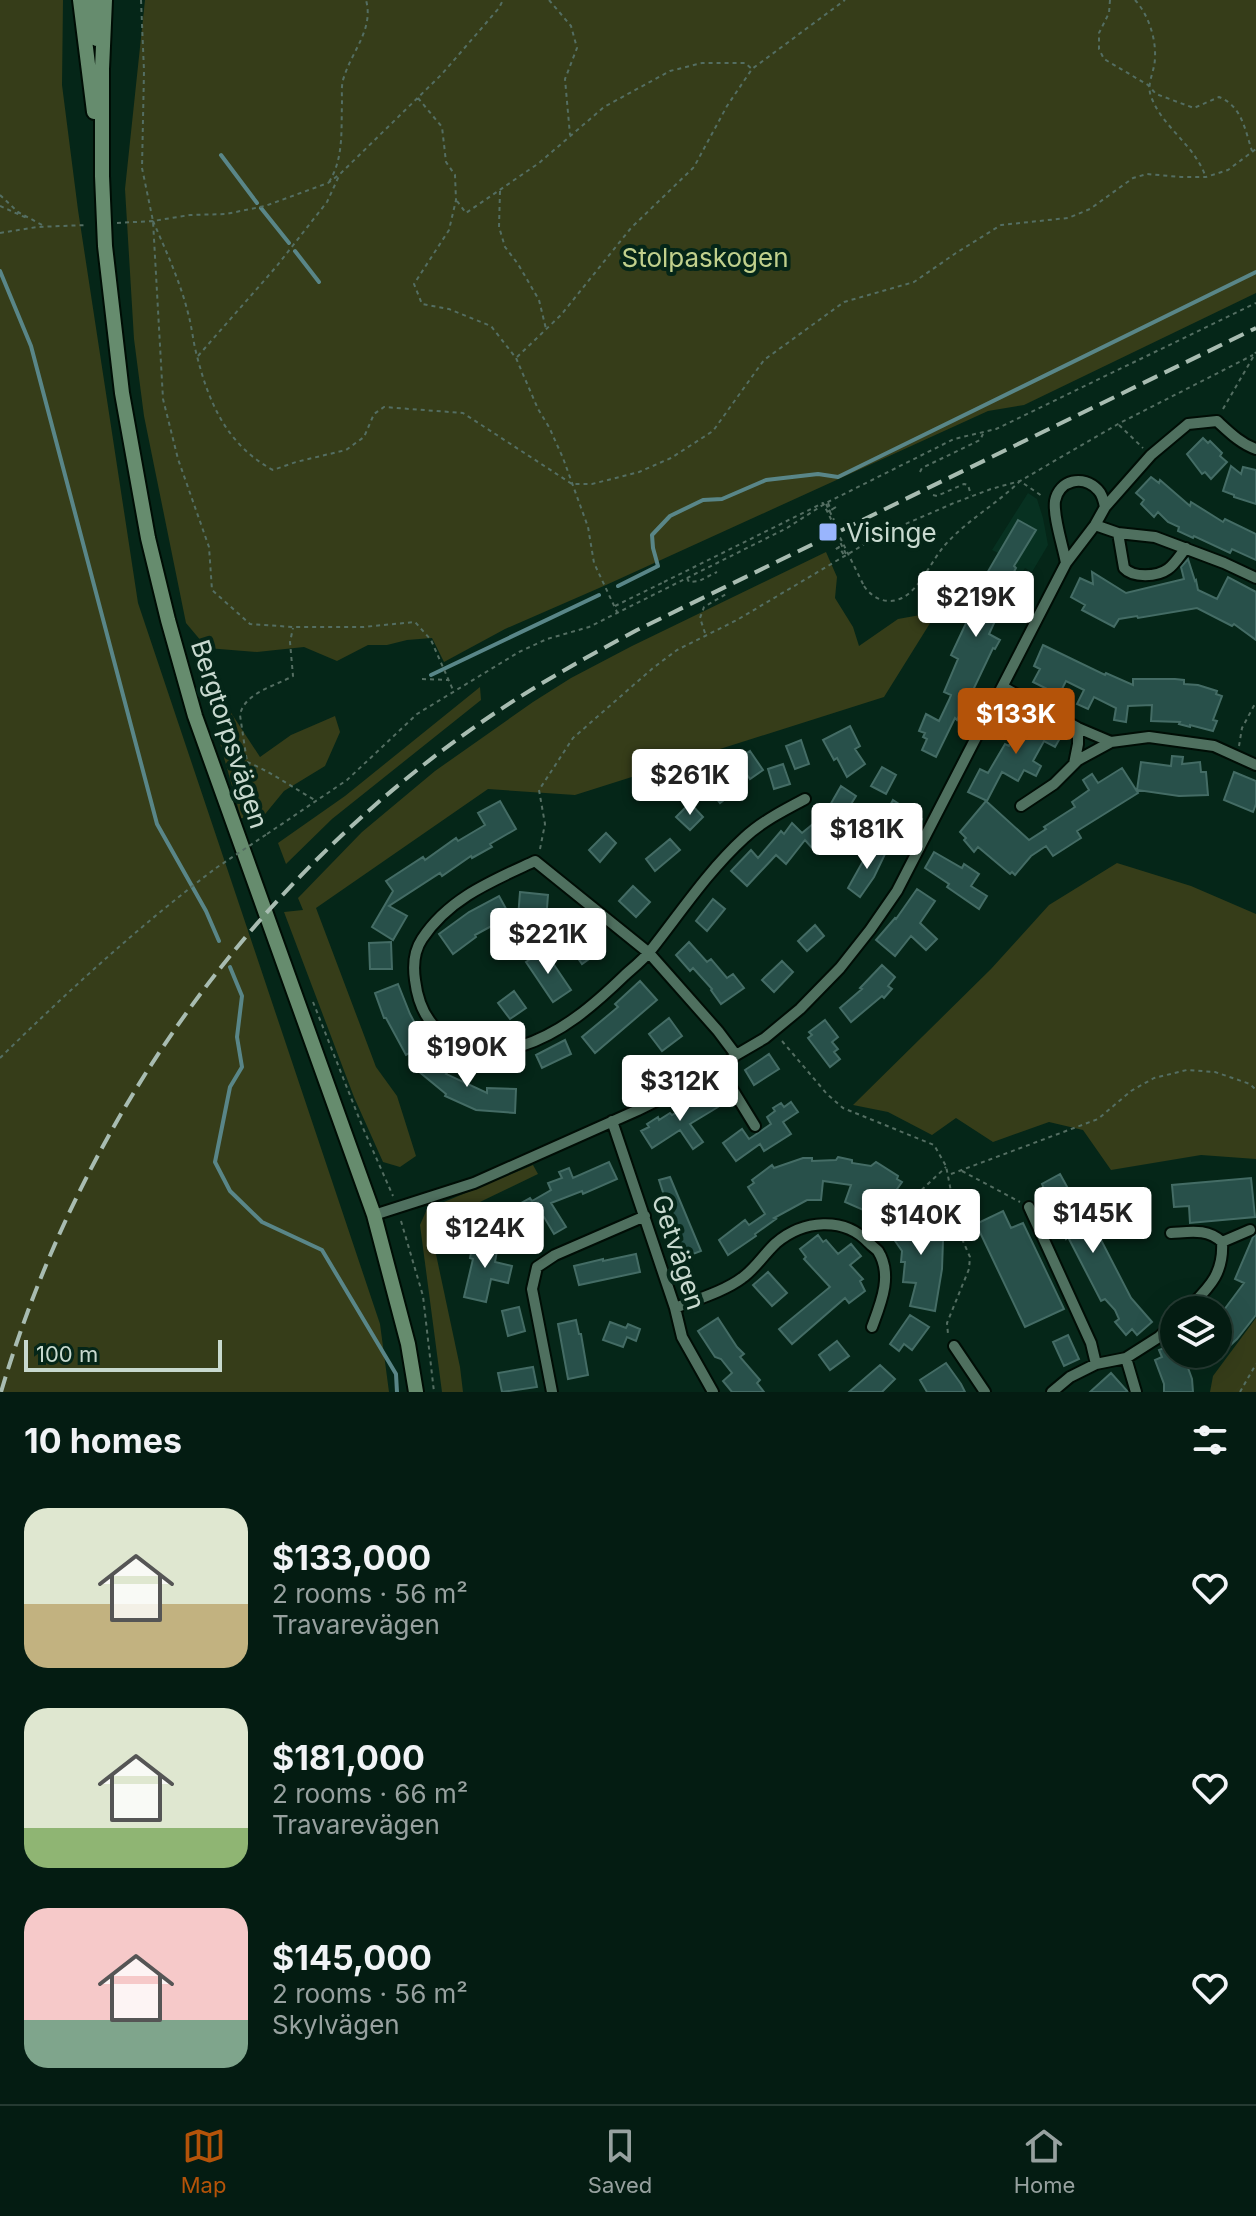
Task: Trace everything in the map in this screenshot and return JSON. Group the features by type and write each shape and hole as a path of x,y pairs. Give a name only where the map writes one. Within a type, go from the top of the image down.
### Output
{"main road":[{"path":"80,0 102,176"},
{"name":"Bergtorpsvägen","path":"91,0 102,69"},
{"name":"Bergtorpsvägen","path":"105,0 102,176 106,259 122,393 148,538 195,716 374,1215 408,1344 416,1392"}],"street":[{"path":"374,1215 474,1183 720,1069 800,1009 840,968 897,891 1066,563 1105,507 1151,455 1188,424 1217,421 1235,437 1256,449"},
{"path":"1066,563 1054,505 1057,494 1064,484 1077,480 1098,490 1105,507"},
{"path":"1095,525 1118,533 1155,537 1256,578"},
{"path":"1118,533 1127,573 1161,572 1170,568 1186,548"},
{"path":"1003,687 1078,728 1111,742"},
{"path":"1074,764 1078,728"},
{"path":"1021,806 1054,784 1074,764 1111,742 1149,737 1214,746 1256,765"},
{"path":"736,1055 649,953 535,861 455,902 419,942 413,967 417,997 428,1020 447,1039 467,1046 499,1050 519,1047 553,1033 596,1003 649,953 698,887 745,837 770,818 805,799"},
{"path":"720,1069 755,1126"},
{"name":"Getvägen","path":"612,1121 682,1337 713,1392"},
{"path":"1029,1207 1091,1343 1096,1364"},
{"path":"552,1392 532,1289 537,1267 555,1255 645,1216"},
{"path":"675,1308 741,1279 776,1243 797,1229 840,1224 863,1235 878,1251 886,1277 872,1327"},
{"path":"1222,1242 1250,1230"},
{"path":"1171,1233 1202,1231 1214,1234 1222,1242 1223,1259 1214,1282 1200,1296"},
{"path":"1052,1392 1070,1377 1096,1364 1126,1358 1160,1336"},
{"path":"954,1346 985,1392"},
{"path":"1126,1358 1136,1392"}],"path":[{"path":"141,0 144,71 142,168 153,221 163,399 178,459 209,547 212,590 250,624 363,627 415,622 431,640 453,690"},
{"path":"328,183 337,169 341,149 343,79 363,39 369,8 366,0"},
{"path":"117,223 226,214 265,206 328,183 442,74 503,0"},
{"path":"549,0 571,26 577,48 565,79 570,136"},
{"path":"516,358 561,315 631,228 694,167 727,106 752,69 845,0"},
{"path":"1110,0 1109,13 1099,33 1099,49 1104,59 1148,85 1156,94 1194,108 1219,97 1230,101 1238,112 1252,152"},
{"path":"1135,0 1150,28 1155,58 1148,85 1152,100 1169,126 1199,159 1206,177"},
{"path":"456,200 466,213 539,163 604,107 670,71 702,63 745,63 752,69"},
{"path":"418,98 442,127 446,162 455,175 456,200 449,230 414,284 422,304 449,309 491,326 516,358 572,484 588,527 594,563 617,613"},
{"path":"153,221 178,280 197,357 220,421 255,461 273,470 346,450 364,437 374,414 384,407 463,413 572,484 592,484 639,472 671,458 713,431 764,360 844,302 914,282 1001,225 1068,218 1090,209 1133,178 1147,174 1206,177 1228,170 1256,149"},
{"path":"197,357 276,267 327,202 340,174"},
{"path":"500,190 499,227 505,247 539,300 546,329"},
{"path":"0,195 18,212 45,226"},
{"path":"0,206 45,226"},
{"path":"0,233 45,226 87,225"},
{"path":"0,1058 72,988 160,910 216,868 347,780 417,714 453,690 547,639 589,627 787,528 827,503 954,439 996,429 1256,303"},
{"path":"1217,421 1254,353"},
{"path":"535,861 545,824 539,790 573,738 677,650 737,620 880,535 971,496 1020,481 1118,424 1254,353"},
{"path":"1118,424 1151,455"},
{"path":"920,472 922,468 980,440 983,432"},
{"path":"827,503 870,595 881,600 895,600 916,586 956,532 1020,481"},
{"path":"1020,481 1054,505"},
{"path":"933,495 964,484 968,485 971,496"},
{"path":"614,606 823,503 829,511"},
{"path":"827,503 834,520"},
{"path":"829,511 836,507"},
{"path":"837,536 846,556"},
{"path":"844,545 838,548 846,556"},
{"path":"687,577 689,582 699,581 717,572"},
{"path":"705,635 700,618 704,607 728,593"},
{"path":"256,856 241,708 247,699 293,676 290,642 293,627"},
{"path":"422,679 448,680"},
{"path":"1238,757 1242,728 1256,702"},
{"path":"247,762 316,800"},
{"path":"312,999 397,1207 423,1296 434,1392"},
{"path":"773,1031 827,1094 843,1108 934,1145 946,1166 959,1232 970,1257 969,1269 947,1323 954,1346"},
{"path":"948,1175 1098,1119 1131,1091 1154,1078 1187,1070 1215,1072 1250,1084 1256,1090"},
{"path":"867,1241 946,1166"},
{"path":"961,1170 1029,1207"},
{"path":"1240,1392 1256,1364"}],"shaded area":[{"path":"1028,493 1037,499 1048,545 1032,572 1025,568 1018,579 1023,585 1016,598 1004,591 1016,568 1011,564 1035,530 1018,521 998,553 992,550"}],"green space":[{"path":"0,0 63,0 62,85 138,603 380,1324 389,1392 0,1392"},
{"name":"Stolpaskogen","path":"145,0 1256,0 1256,293 1024,405 988,411 505,629 444,662 432,638 368,645 337,661 304,647 257,652 207,648 186,623 144,416 134,339 125,189"},
{"path":"826,552 837,577 835,598 853,627 859,646 898,619 937,612 884,697 575,795 488,789 316,908 376,1067 397,1096 416,1156 400,1167 383,1162 354,1097 284,912 303,910 298,898 362,832 435,771 533,702 632,646"},
{"path":"480,687 481,700 332,819 286,864 278,843 345,796"},
{"path":"224,702 260,757 291,735 335,716 340,732 325,766 284,791 261,819 241,818 212,715"},
{"path":"1117,863 1191,886 1256,914 1256,1159 1201,1155 1111,1170 1083,1130 1049,1122 993,1142 956,1118 932,1135 888,1112 853,1105 991,969 1049,905"},
{"path":"533,1165 538,1174 430,1226 463,1392 442,1392 420,1225 427,1209"},
{"path":"1256,1318 1256,1392 1210,1392 1213,1376 1219,1368 1232,1368 1232,1350"}],"building":[{"path":"1203,438 1222,453 1220,456 1227,462 1211,479 1205,472 1202,474 1187,454"},
{"path":"1231,466 1241,474 1243,467 1256,470 1256,504 1223,491"},
{"path":"1151,477 1159,483 1160,480 1190,506 1191,502 1223,522 1225,519 1256,534 1256,560 1232,549 1230,553 1178,531 1179,527 1158,512 1154,517 1141,504 1144,500 1136,493"},
{"path":"1018,520 1036,530 1014,566 1016,568 996,606 1001,608 989,634 1000,640 936,757 922,750 927,739 923,737 925,733 919,731 926,714 939,721 949,700 951,695 944,692 958,659 951,655 968,619 965,617 972,603 979,607 989,583 983,580"},
{"path":"1188,559 1198,590 1217,599 1228,577 1256,592 1256,640 1234,624 1232,626 1197,608 1119,619 1114,627 1082,610 1085,605 1071,597 1080,578 1093,584 1092,572 1126,593 1184,579 1181,567"},
{"path":"1043,645 1133,685 1133,679 1175,679 1217,691 1216,694 1222,696 1213,720 1217,721 1213,731 1180,722 1151,721 1152,705 1128,706 1126,722 1114,720 1116,708 1094,697 1088,709 1077,704 1084,690 1066,681 1059,695 1033,682 1040,669 1034,666"},
{"path":"1032,712 1047,720 1043,726 1060,738 1055,747 1044,741 1033,761 1041,766 1036,776 1024,770 1018,781 1002,772 987,801 968,792 980,769 988,773 1005,744 1009,746 1025,714 1030,717"},
{"path":"850,726 860,746 855,749 865,764 847,777 823,740"},
{"path":"801,740 809,764 795,769 786,746"},
{"path":"750,751 763,770 750,779 737,760"},
{"path":"1172,756 1183,757 1182,764 1200,762 1201,772 1206,772 1208,795 1179,796 1137,790 1141,762 1171,766"},
{"path":"783,764 790,784 774,789 768,769"},
{"path":"882,767 896,775 886,794 871,786"},
{"path":"1122,768 1138,793 1077,831 1081,838 1053,856 1046,846 1031,856 1015,875 978,847 974,852 960,832 986,801 1029,840 1075,807 1072,802 1089,790 1083,780 1092,774 1098,783"},
{"path":"1234,772 1256,781 1253,812 1224,800"},
{"path":"720,775 733,793 720,803 706,785"},
{"path":"841,786 856,796 843,817 829,807"},
{"path":"893,800 922,819 917,827 888,809"},
{"path":"500,801 516,829 490,844 492,847 471,856 442,876 440,873 389,906 407,916 393,940 372,927 393,891 386,881 423,857 425,860 456,838 458,841 485,825 478,813"},
{"path":"690,803 703,817 690,830 676,817"},
{"path":"792,823 802,833 813,824 824,839 812,848 805,840 786,864 776,855 747,886 731,871 751,850 758,858"},
{"path":"606,833 616,843 600,862 589,850"},
{"path":"670,839 680,850 655,871 646,859"},
{"path":"872,845 886,852 860,897 848,888"},
{"path":"934,852 979,874 971,886 987,896 979,909 925,868"},
{"path":"633,886 650,902 636,917 619,901"},
{"path":"917,889 935,901 920,923 937,939 926,950 911,936 895,956 876,940 896,919"},
{"path":"520,892 548,895 546,921 518,918"},
{"path":"499,896 510,916 475,935 453,954 439,934 469,912"},
{"path":"713,899 725,909 707,931 696,921"},
{"path":"815,925 824,936 807,951 798,941"},
{"path":"580,932 596,954 582,964 566,941"},
{"path":"391,942 392,969 370,969 369,943"},
{"path":"689,942 707,962 711,959 727,978 733,974 744,988 721,1004 693,968 690,971 676,955"},
{"path":"544,950 571,990 553,1002 526,962"},
{"path":"782,961 793,972 774,992 762,980"},
{"path":"882,965 895,977 888,986 892,989 851,1022 840,1008 862,989"},
{"path":"640,981 657,1000 595,1053 582,1037 618,1007 615,1004"},
{"path":"398,984 426,1044 406,1055 384,1018 375,993"},
{"path":"514,991 526,1008 510,1019 498,1003"},
{"path":"669,1018 682,1036 662,1051 649,1034"},
{"path":"825,1020 838,1037 832,1042 838,1049 834,1052 840,1059 830,1067 808,1038 812,1035 809,1032"},
{"path":"565,1040 571,1054 542,1068 536,1055"},
{"path":"432,1052 451,1068 446,1074 487,1093 487,1088 516,1089 515,1113 476,1110 445,1096 417,1070"},
{"path":"769,1054 779,1069 754,1085 745,1070"},
{"path":"709,1093 718,1107 690,1124 703,1142 693,1149 680,1130 652,1148 641,1131 649,1127 647,1124 658,1117 659,1120 670,1113 672,1115"},
{"path":"791,1102 798,1112 783,1122 791,1134 764,1151 760,1144 736,1161 723,1143 742,1129 749,1139 771,1124 767,1117 775,1111 773,1108 781,1103 784,1107"},
{"path":"838,1157 871,1166 876,1162 902,1182 886,1198 879,1194 868,1212 845,1202 851,1185 823,1181 821,1200 807,1200 774,1218 756,1236 728,1255 719,1240 745,1220 749,1225 765,1214 748,1187 754,1183 752,1180 772,1165 774,1168 803,1158 812,1158 812,1161 836,1160"},
{"path":"609,1162 617,1179 583,1194 582,1191 551,1203 566,1227 554,1234 544,1217 527,1226 516,1206 551,1190 548,1183 562,1178 559,1172 569,1168 573,1178"},
{"path":"1060,1174 1099,1236 1131,1298 1152,1322 1137,1335 1132,1329 1126,1335 1115,1322 1119,1319 1115,1310 1105,1299 1101,1301 1068,1237 1066,1239 1038,1194 1045,1191 1042,1184"},
{"path":"670,1177 701,1251 685,1257 670,1221 659,1180"},
{"path":"1251,1178 1255,1217 1190,1223 1189,1206 1174,1207 1172,1185"},
{"path":"924,1201 940,1226 918,1241 943,1240 935,1311 910,1306 916,1283 903,1282 905,1262 901,1262 902,1251 891,1235 909,1223 904,1216"},
{"path":"1003,1211 1011,1228 1023,1223 1064,1309 1025,1327 976,1224"},
{"path":"818,1235 838,1254 851,1244 861,1256 850,1265 863,1279 860,1281 865,1291 849,1303 845,1298 792,1344 779,1329 830,1287 804,1259 806,1257 800,1249"},
{"path":"1256,1235 1256,1315 1232,1344 1232,1299 1244,1283 1235,1279"},
{"path":"474,1238 498,1245 495,1262 512,1266 508,1283 491,1279 486,1302 464,1297 473,1259 470,1258"},
{"path":"636,1254 640,1272 579,1285 574,1266"},
{"path":"768,1272 787,1293 772,1306 753,1285"},
{"path":"519,1307 525,1331 508,1336 502,1311"},
{"path":"910,1315 929,1327 912,1350 904,1344 899,1351 890,1344"},
{"path":"718,1318 744,1354 740,1357 760,1380 757,1383 764,1392 732,1392 723,1381 732,1373 721,1359 715,1357 698,1331"},
{"path":"576,1320 588,1375 568,1379 558,1324"},
{"path":"610,1322 640,1329 636,1341 627,1337 623,1347 603,1340"},
{"path":"1068,1335 1079,1359 1064,1366 1053,1342"},
{"path":"837,1341 849,1356 830,1370 819,1355"},
{"path":"1160,1358 1160,1368 1188,1368 1193,1392 1164,1392 1155,1360"},
{"path":"946,1363 965,1392 927,1392 920,1380"},
{"path":"880,1365 895,1379 882,1392 849,1392"},
{"path":"533,1367 537,1387 502,1392 498,1373"},
{"path":"1111,1373 1128,1392 1090,1392"}],"waterway":[{"path":"221,155 257,203"},
{"path":"261,208 289,243"},
{"path":"295,251 319,282"},
{"path":"0,271 31,346 157,824 206,911 219,941"},
{"path":"618,586 658,566 652,535 670,516 703,500 722,499 766,480 818,474 838,477 1256,272"},
{"path":"431,675 599,595"},
{"path":"230,967 242,996 237,1037 242,1067 230,1087 215,1162 230,1191 262,1222 322,1250 396,1374 397,1392"}],"railway":[{"path":"1,1392 35,1293 76,1198 126,1106 182,1019 246,937 316,860 393,790 495,713 637,630 1256,328"}],"place":[{"name":"Visinge","path":"828,532"}]}
